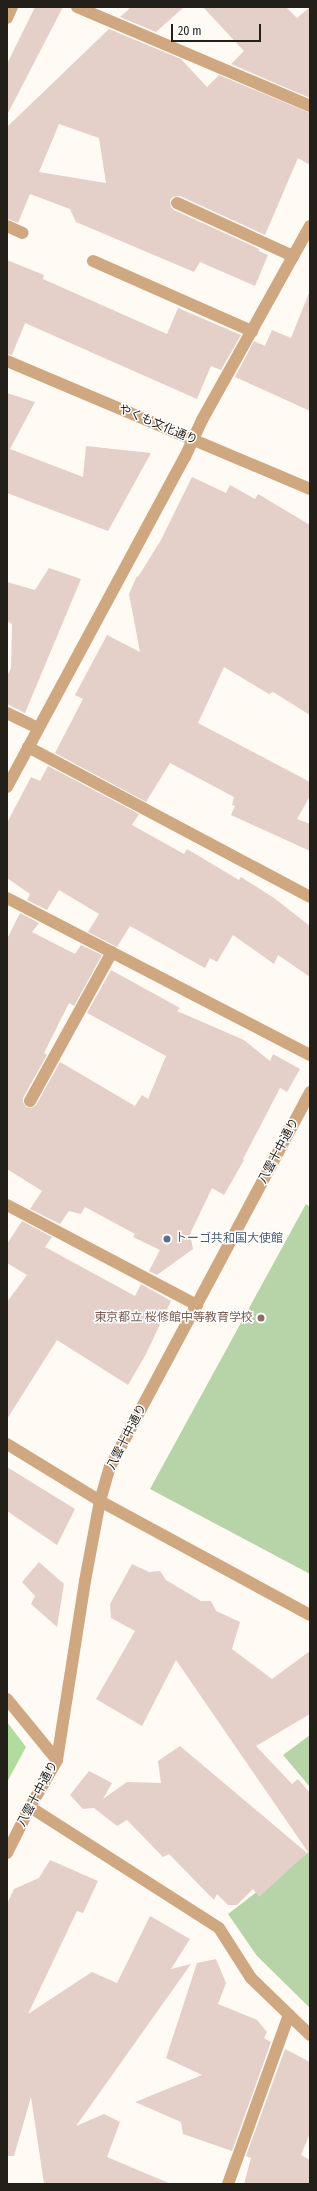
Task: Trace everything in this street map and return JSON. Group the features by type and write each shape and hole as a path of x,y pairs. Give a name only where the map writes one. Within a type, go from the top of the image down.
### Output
{"street":[{"path":"7,18 12,7"},
{"path":"77,7 310,106"},
{"path":"177,203 293,256"},
{"path":"7,226 23,233"},
{"path":"7,787 252,330 310,226"},
{"path":"93,261 252,330"},
{"name":"やくも文化通り","path":"7,361 310,489"},
{"path":"7,713 38,728"},
{"path":"28,748 310,897"},
{"path":"7,898 310,1055"},
{"path":"30,1101 112,952"},
{"name":"八雲十中通り","path":"7,1853 30,1807 57,1760 85,1581 100,1501 110,1467 310,1092"},
{"path":"8,1207 197,1305"},
{"path":"7,1444 100,1501 310,1615"},
{"path":"7,1699 57,1760"},
{"path":"30,1807 219,1928 251,1978 310,2035"},
{"path":"228,2184 289,2015"}],"green space":[{"name":"東京都立 桜修館中等教育学校","path":"306,1204 310,1207 310,1574 150,1489"},
{"path":"7,1722 26,1747 7,1782"},
{"path":"310,1735 310,1787 283,1755"},
{"path":"310,1851 310,2008 257,1956 228,1914"}],"building":[{"path":"35,7 63,7 7,115 7,64"},
{"path":"131,7 184,7 156,32 120,17"},
{"path":"203,7 286,7 297,18 310,7 310,98 231,64 244,51"},
{"path":"109,29 181,59 207,87 219,75 310,113 310,165 298,158 265,235 180,196 173,197 170,200 171,207 174,210 259,249 259,251 268,255 255,286 200,262 194,272 76,222 70,209 30,194 18,223 8,219 7,127","holes":["59,124 99,138 106,183 39,172"]},
{"path":"7,260 44,275 43,279 167,334 178,308 241,335 221,370 211,366 197,399 25,323 12,355 7,354"},
{"path":"309,293 310,411 235,377 254,341 265,346 272,330 291,338"},
{"path":"7,393 35,402 10,449 83,477 86,446 151,453 108,531 7,493"},
{"path":"192,477 226,493 230,485 255,499 258,494 310,525 310,715 273,692 269,694 224,667 198,723 310,782 310,796 297,819 310,824 310,851 231,815 235,806 232,805 234,797 170,763 146,802 55,753 83,699 75,695 107,635 140,652 129,594 137,576 138,577 161,540"},
{"path":"49,568 81,579 25,713 7,704 7,676 11,668 12,624 7,621 7,582 35,590"},
{"path":"48,766 139,814 132,825 184,854 187,849 239,880 241,877 274,898 310,926 310,977 278,955 274,964 233,935 217,962 210,958 205,968 130,926 117,947 88,932 99,914 59,890 47,910 27,900 30,894 7,878 7,823 31,777 40,781"},
{"path":"20,913 39,923 32,932 75,954 81,945 102,955 74,1006 69,1003 44,1053 47,1055 23,1098 23,1102 26,1107 31,1108 36,1105 60,1062 135,1106 142,1095 148,1099 166,1056 87,1013 111,970 180,1008 177,1011 244,1040 270,1061 273,1054 300,1069 287,1092 280,1088 243,1159 244,1160 224,1195 212,1188 190,1234 193,1249 157,1275 149,1271 160,1250 133,1237 135,1234 85,1207 81,1214 69,1211 60,1224 30,1209 42,1191 7,1169 7,939"},
{"path":"22,1221 52,1237 45,1247 135,1296 141,1284 171,1301 146,1354 128,1385 57,1340 7,1419 7,1302 27,1275 7,1263 7,1244"},
{"path":"7,1467 75,1509 57,1545 7,1511"},
{"path":"39,1562 64,1584 57,1627 31,1604 35,1596 22,1582"},
{"path":"132,1564 149,1572 160,1571 166,1580 201,1601 211,1601 216,1611 240,1622 232,1649 272,1679 310,1651 310,1714 256,1746 292,1784 298,1779 310,1793 310,1855 176,1660 142,1726 96,1699 135,1631 111,1618 110,1604"},
{"path":"180,1746 307,1853 259,1897 253,1889 237,1905 228,1905 217,1894 214,1900 169,1854 163,1857 127,1820 117,1826 94,1808 83,1809 70,1795 89,1771 112,1783 103,1799 127,1782 161,1783 158,1761"},
{"path":"50,1860 98,1881 83,1913 77,1911 28,2014 92,1972 117,1983 150,1916 190,1939 171,1969 191,1964 76,2126 104,2114 120,2122 107,2157 171,2184 44,2184 31,2097 14,2156 7,2156 7,1904 14,1889 39,1878"},
{"path":"216,1959 226,1983 218,2004 257,2020 267,2032 264,2038 271,2042 232,2151 183,2134 181,2122 135,2102 202,2075 166,2058 197,1963"},
{"path":"285,2049 310,2062 310,2133 301,2155 310,2160 310,2184 244,2184 251,2158 246,2156"}],"place":[{"name":"トーゴ共和国大使館","path":"167,1239"},
{"name":"東京都立 桜修館中等教育学校","path":"261,1318"}]}
